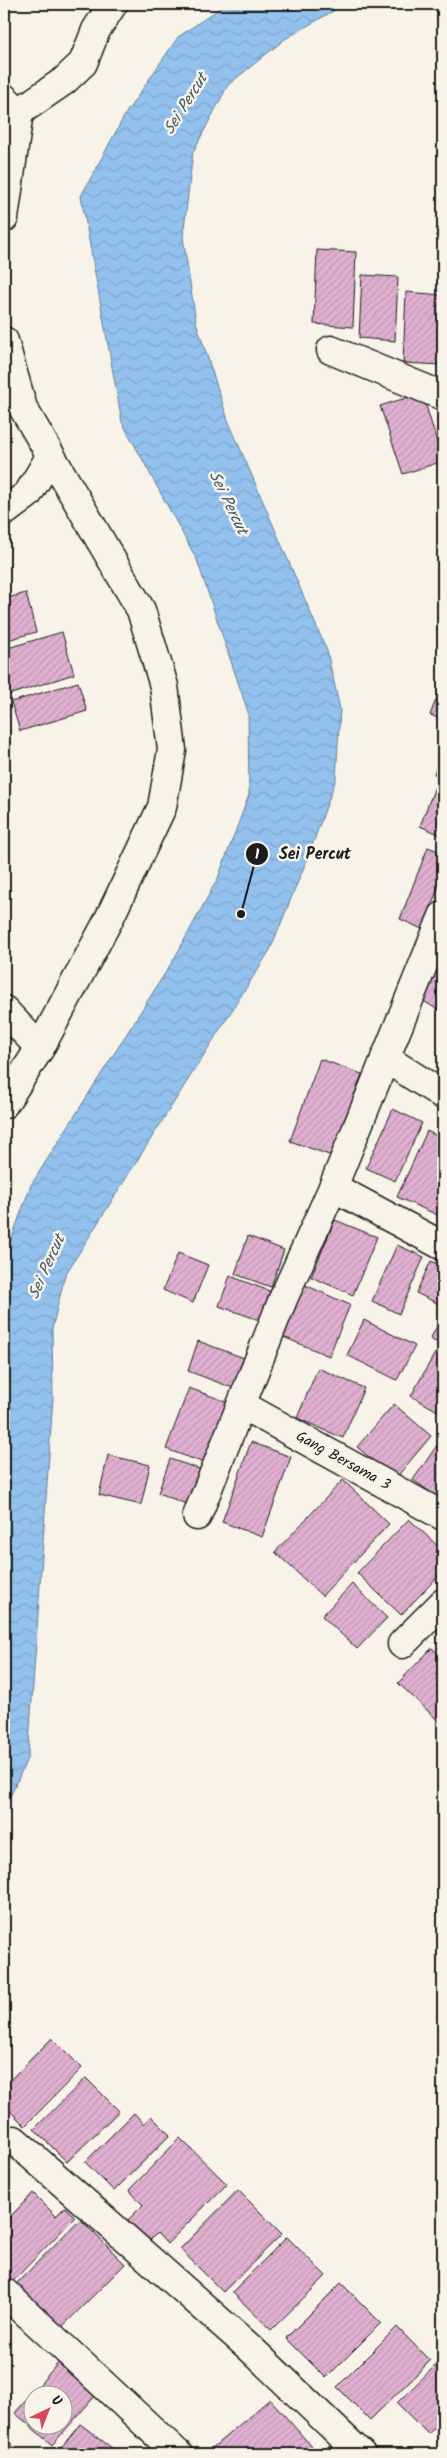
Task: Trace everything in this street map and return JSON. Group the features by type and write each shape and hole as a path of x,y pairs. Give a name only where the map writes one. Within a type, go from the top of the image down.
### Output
{"street":[{"path":"4,218 12,105 64,82 83,63 96,30 113,4"},
{"path":"4,341 14,410 50,457 142,610 164,686 172,750 162,807 108,921 40,1048 4,1104"},
{"path":"331,350 443,396"},
{"path":"4,512 28,494 50,457"},
{"path":"197,1516 283,1299 333,1187 443,916"},
{"path":"4,1010 40,1048"},
{"path":"385,1058 443,1095"},
{"path":"333,1187 443,1246"},
{"name":"Gang Bersama 3","path":"242,1405 443,1516"},
{"path":"402,1644 443,1603"},
{"path":"14,2140 249,2347 361,2454"},
{"path":"4,2292 178,2454"}],"water":[{"name":"Sei Percut","path":"226,4 345,4 285,39 228,85 193,152 183,237 196,322 228,420 327,651 340,709 336,779 308,857 270,950 65,1275 52,1329 53,1398 28,1757 4,1810 4,1259 31,1185 174,959 218,878 249,795 248,712 197,560 122,422 81,196 126,113 178,37"}],"building":[{"path":"317,250 356,252 353,327 314,324"},
{"path":"362,275 398,277 395,341 359,338"},
{"path":"406,292 443,295 443,365 403,363"},
{"path":"422,393 443,461 403,474 380,406"},
{"path":"26,593 36,632 4,641 4,599"},
{"path":"62,632 74,674 5,696 4,649"},
{"path":"78,682 87,711 20,731 11,702"},
{"path":"443,682 443,720 430,715"},
{"path":"443,750 443,778 434,774"},
{"path":"436,784 443,787 443,836 420,826"},
{"path":"428,847 443,853 443,876 422,929 400,919"},
{"path":"434,968 443,974 443,1013 417,997"},
{"path":"320,1059 362,1074 332,1156 290,1141"},
{"path":"393,1109 422,1123 395,1181 366,1168"},
{"path":"427,1131 443,1139 442,1217 397,1197"},
{"path":"335,1220 377,1237 353,1295 311,1277"},
{"path":"248,1236 284,1250 271,1287 235,1274"},
{"path":"397,1245 424,1257 399,1314 372,1301"},
{"path":"178,1253 208,1265 193,1303 163,1290"},
{"path":"431,1261 443,1266 443,1300 441,1305 416,1293"},
{"path":"230,1276 272,1292 262,1321 219,1306"},
{"path":"303,1284 350,1305 329,1356 281,1336"},
{"path":"443,1315 443,1346 430,1339"},
{"path":"364,1320 415,1346 397,1380 347,1355"},
{"path":"198,1341 244,1358 233,1388 188,1371"},
{"path":"435,1353 443,1358 443,1414 411,1396"},
{"path":"318,1368 364,1388 343,1438 297,1418"},
{"path":"189,1388 230,1403 207,1464 166,1449"},
{"path":"394,1404 431,1436 395,1479 357,1447"},
{"path":"440,1441 443,1443 443,1501 413,1480"},
{"path":"251,1442 291,1457 262,1537 222,1522"},
{"path":"108,1455 150,1465 141,1505 99,1495"},
{"path":"170,1459 202,1470 189,1505 158,1493"},
{"path":"343,1480 389,1524 322,1596 275,1552"},
{"path":"409,1519 443,1551 443,1571 401,1615 357,1573"},
{"path":"352,1584 387,1618 357,1649 322,1616"},
{"path":"432,1648 443,1658 443,1725 398,1683"},
{"path":"52,2038 82,2068 25,2126 4,2105 4,2086"},
{"path":"86,2078 119,2111 67,2162 34,2129"},
{"path":"134,2113 144,2124 151,2116 170,2135 114,2191 85,2162"},
{"path":"180,2138 227,2184 167,2244 157,2233 149,2241 128,2220 143,2205 129,2190"},
{"path":"238,2190 282,2234 223,2292 180,2249"},
{"path":"33,2193 56,2216 65,2207 75,2217 11,2283 4,2276 4,2223"},
{"path":"80,2219 125,2264 60,2329 15,2285"},
{"path":"287,2237 326,2276 271,2330 232,2292"},
{"path":"341,2283 381,2323 326,2378 286,2338"},
{"path":"397,2327 430,2361 370,2420 337,2387"},
{"path":"59,2362 96,2395 72,2422 72,2386 38,2386"},
{"path":"435,2366 443,2374 443,2419 428,2434 397,2403"},
{"path":"270,2399 312,2447 303,2454 216,2454 211,2449"},
{"path":"22,2405 22,2419 15,2413"},
{"path":"80,2424 116,2451 114,2454 56,2454"},
{"path":"42,2436 60,2436 52,2445"},
{"path":"4,2437 22,2454 4,2454"},
{"path":"329,2446 337,2454 319,2454"}],"place":[{"name":"Sei Percut","path":"241,914"}]}
